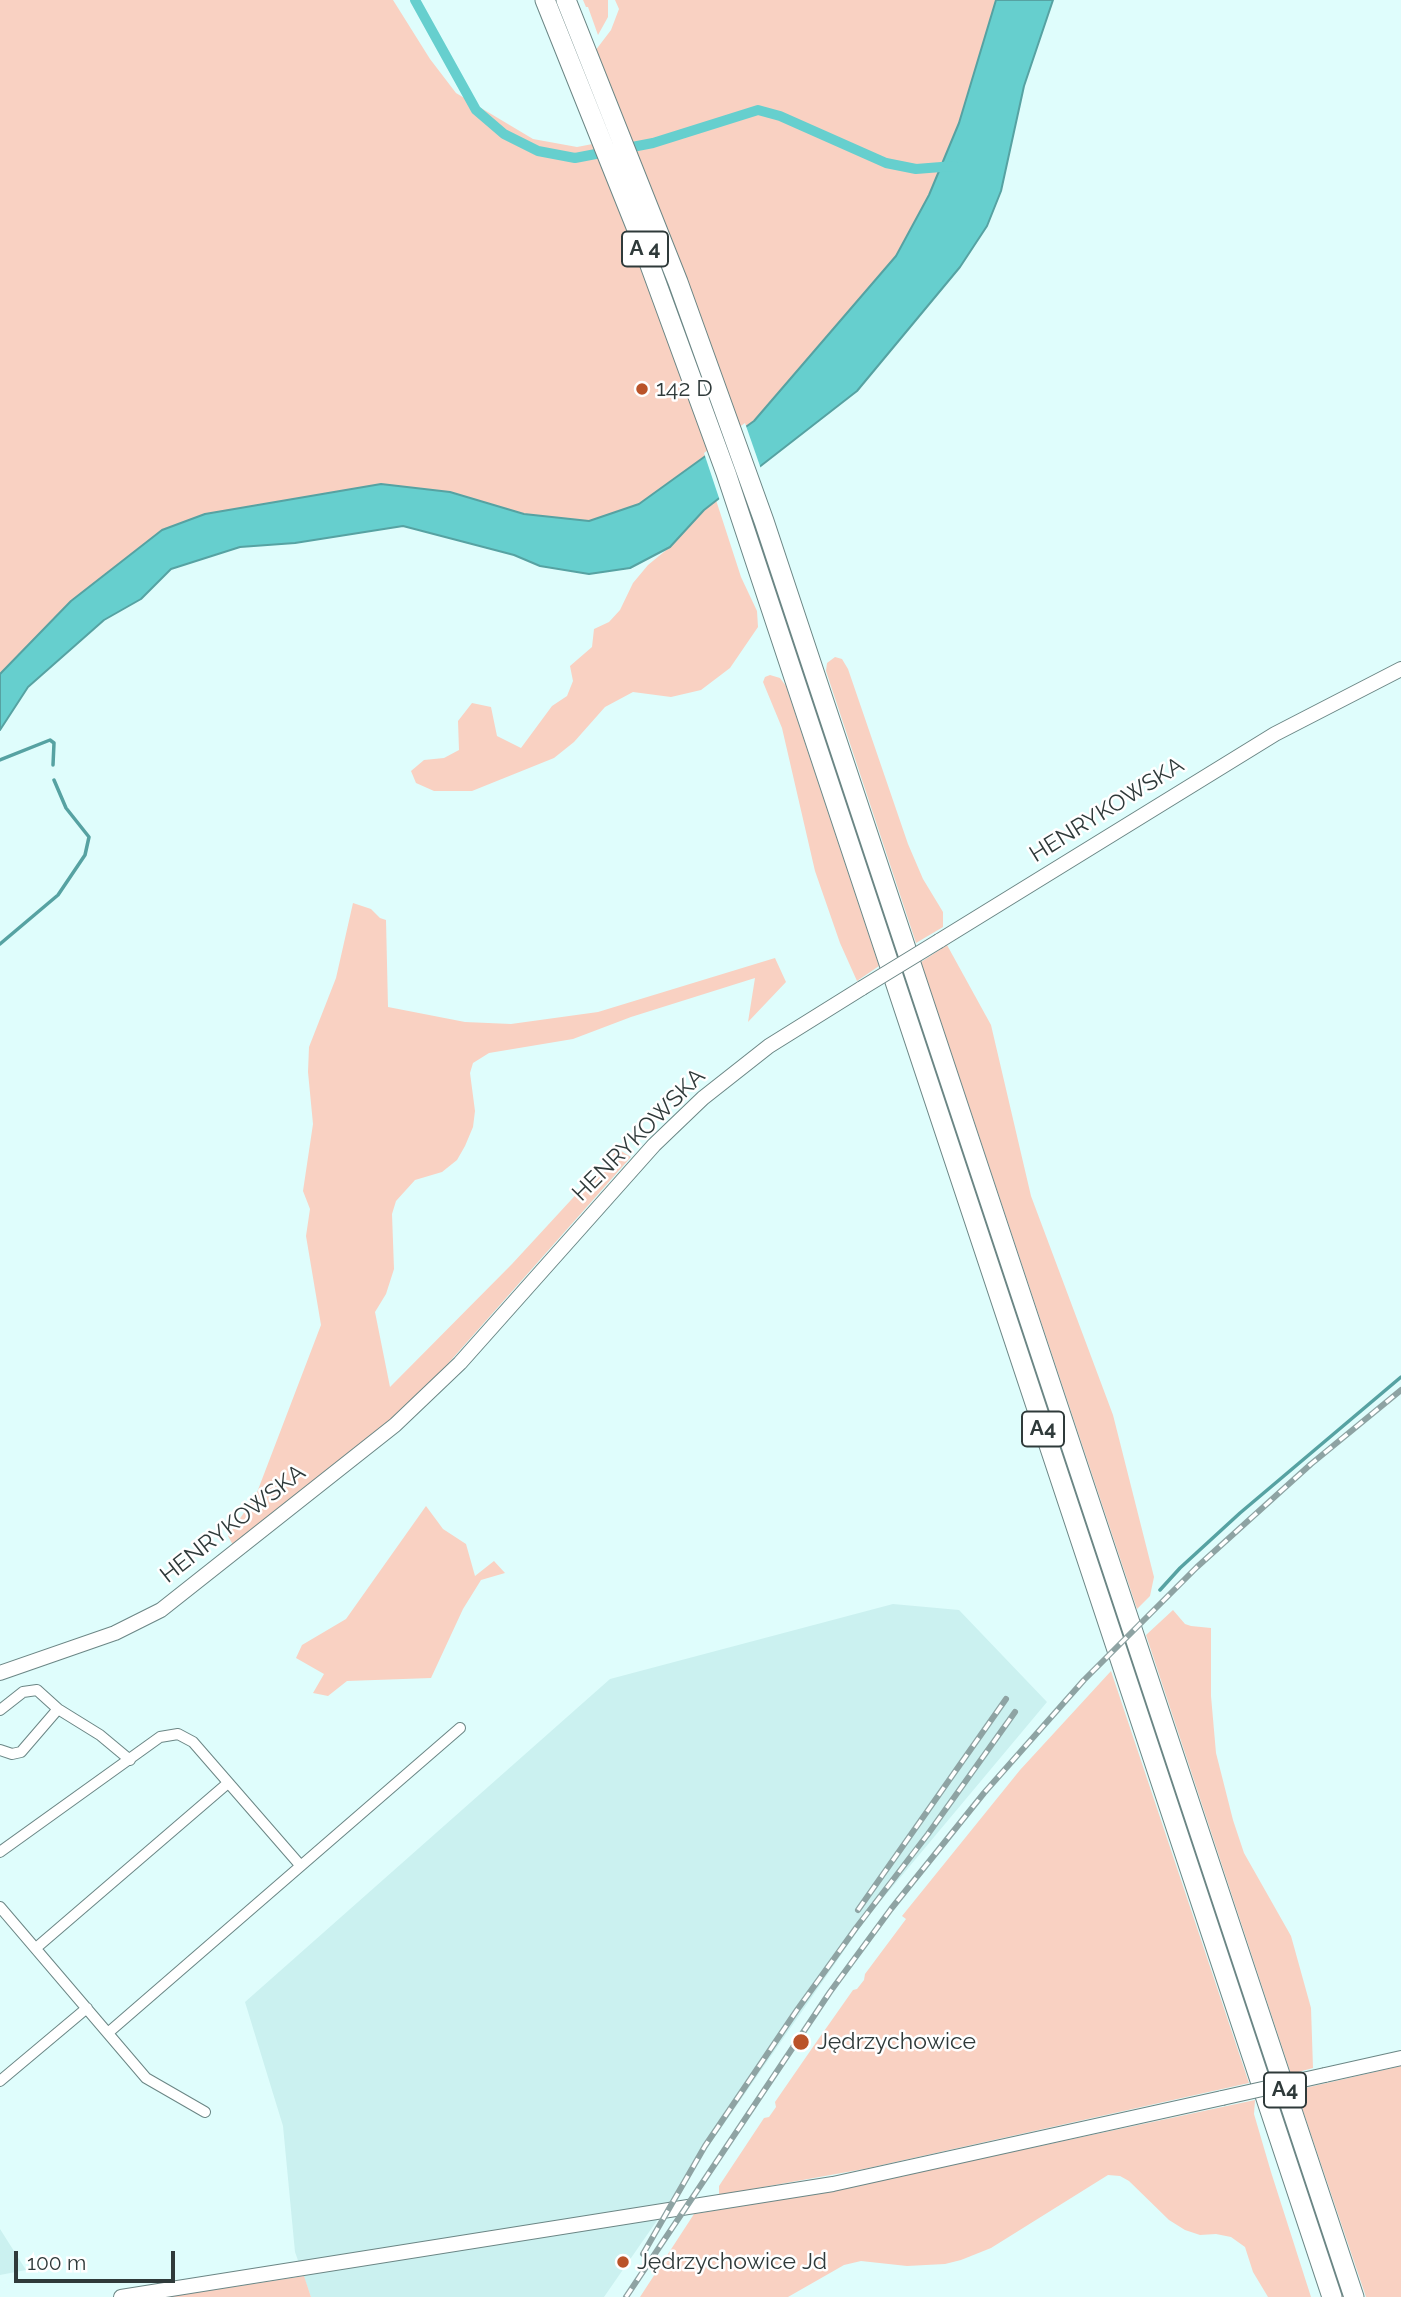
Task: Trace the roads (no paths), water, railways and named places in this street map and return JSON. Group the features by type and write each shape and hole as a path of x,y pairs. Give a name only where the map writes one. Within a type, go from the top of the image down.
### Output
{"highway":[{"name":"A 4","path":"545,0 655,276 726,473"},
{"name":"A 4","path":"570,8 655,220 743,459"},
{"name":"A4","path":"743,459 1354,2297"},
{"name":"A4","path":"726,473 1332,2297"}],"main road":[{"name":"HENRYKOWSKA","path":"0,1673 115,1633 161,1610 395,1425 460,1363 654,1145 703,1098 769,1046 1275,734 1401,669"},
{"path":"121,2297 833,2184 1401,2058"}],"street":[{"path":"0,1710 23,1692 31,1689 42,1692 58,1709 100,1735 130,1760"},
{"path":"0,1750 12,1754 21,1752 58,1709"},
{"path":"109,2032 460,1728"},
{"path":"0,1852 160,1737 178,1734 193,1742 300,1865"},
{"path":"36,1948 228,1783"},
{"path":"0,1908 146,2078 205,2112"},
{"path":"0,2081 87,2008"}],"water":[{"path":"996,0 1053,0 1024,86 1001,191 987,226 960,267 857,391 704,510 670,547 630,568 589,574 540,566 514,555 403,526 295,543 240,547 171,569 141,599 104,620 28,687 0,730 0,674 71,601 162,530 205,514 381,484 450,492 524,514 589,521 639,504 754,421 896,256 929,195 959,123"}],"waterway":[{"path":"415,0 476,110 504,134 538,151 575,158 653,143 758,110 780,116 886,163 916,169 954,166"},
{"path":"0,760 50,740 54,743 53,765"},
{"path":"0,944 58,895 85,855 89,837 66,808 54,780"},
{"path":"1160,1590 1240,1513 1401,1377"}],"railway":[{"path":"626,2297 830,1992 891,1909 984,1793 1084,1680 1197,1567 1311,1464 1401,1390"},
{"path":"858,1910 1006,1699"},
{"path":"643,2254 705,2146 797,2010 1015,1712"}],"place":[{"name":"142 D","path":"642,389"},
{"name":"Jędrzychowice","path":"801,2042"},
{"name":"Jędrzychowice Jd","path":"623,2262"}]}
